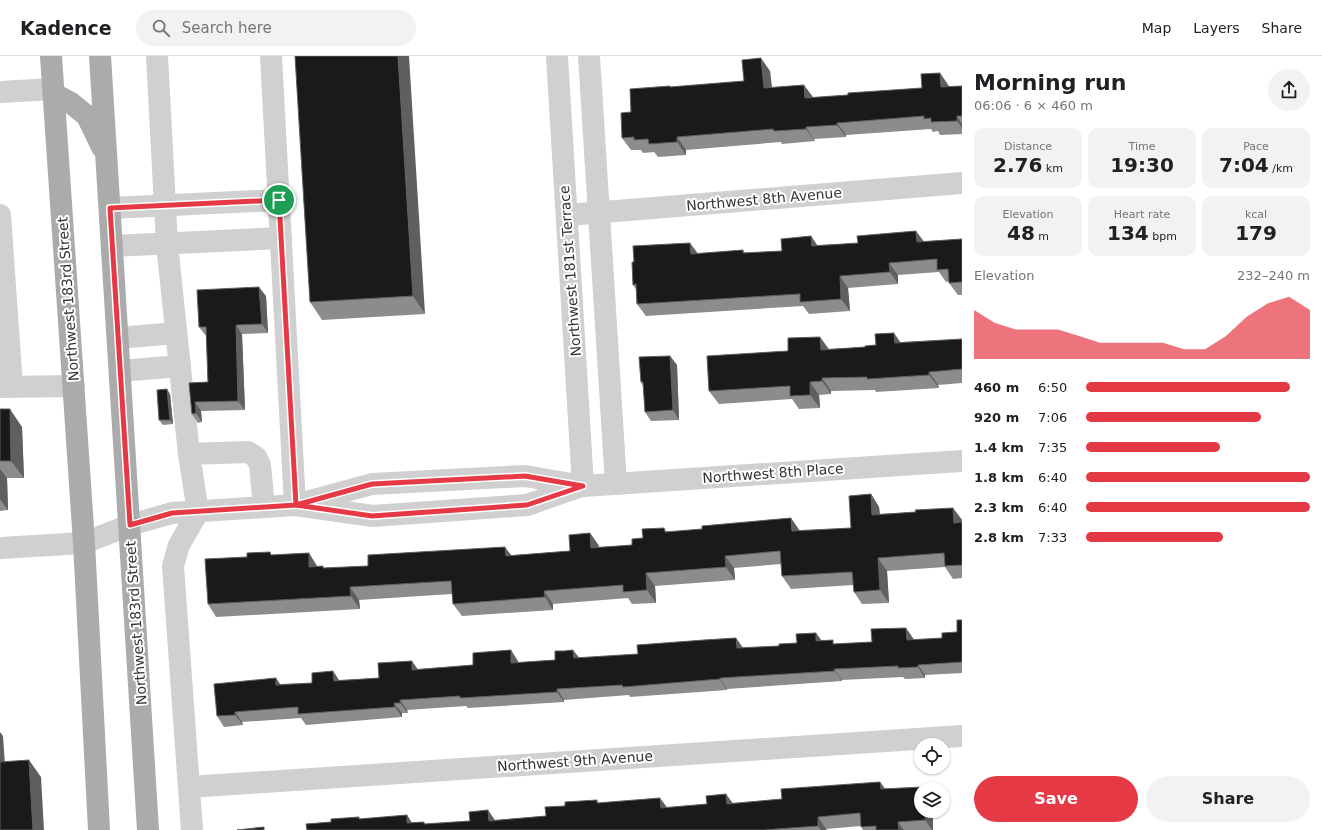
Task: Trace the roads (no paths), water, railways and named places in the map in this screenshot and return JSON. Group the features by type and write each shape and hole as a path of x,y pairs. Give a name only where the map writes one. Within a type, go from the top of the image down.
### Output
{"main road":[{"name":"Northwest 183rd Street","path":"51,56 84,542 99,830"},
{"name":"Northwest 183rd Street","path":"100,56 148,830"},
{"path":"54,92 87,116 106,157"}],"street":[{"path":"157,56 167,244 189,454 198,512 179,545 173,566 192,830"},
{"path":"271,56 296,505"},
{"name":"Northwest 181st Terrace","path":"557,56 583,486"},
{"path":"589,56 616,484"},
{"path":"0,92 54,92"},
{"name":"Northwest 8th Avenue","path":"566,215 962,183"},
{"path":"110,208 279,200"},
{"path":"0,215 6,387 74,386"},
{"path":"112,246 281,238"},
{"path":"118,338 176,333"},
{"path":"120,371 180,366"},
{"path":"189,454 248,452 256,457 260,465 264,507"},
{"name":"Northwest 8th Place","path":"296,505 372,484 525,476 583,486 962,461"},
{"name":"Northwest 8th Place","path":"130,525 172,513 296,505 380,516 527,505 583,486"},
{"path":"0,548 84,542 130,525"},
{"name":"Northwest 9th Avenue","path":"189,787 962,736"}]}
